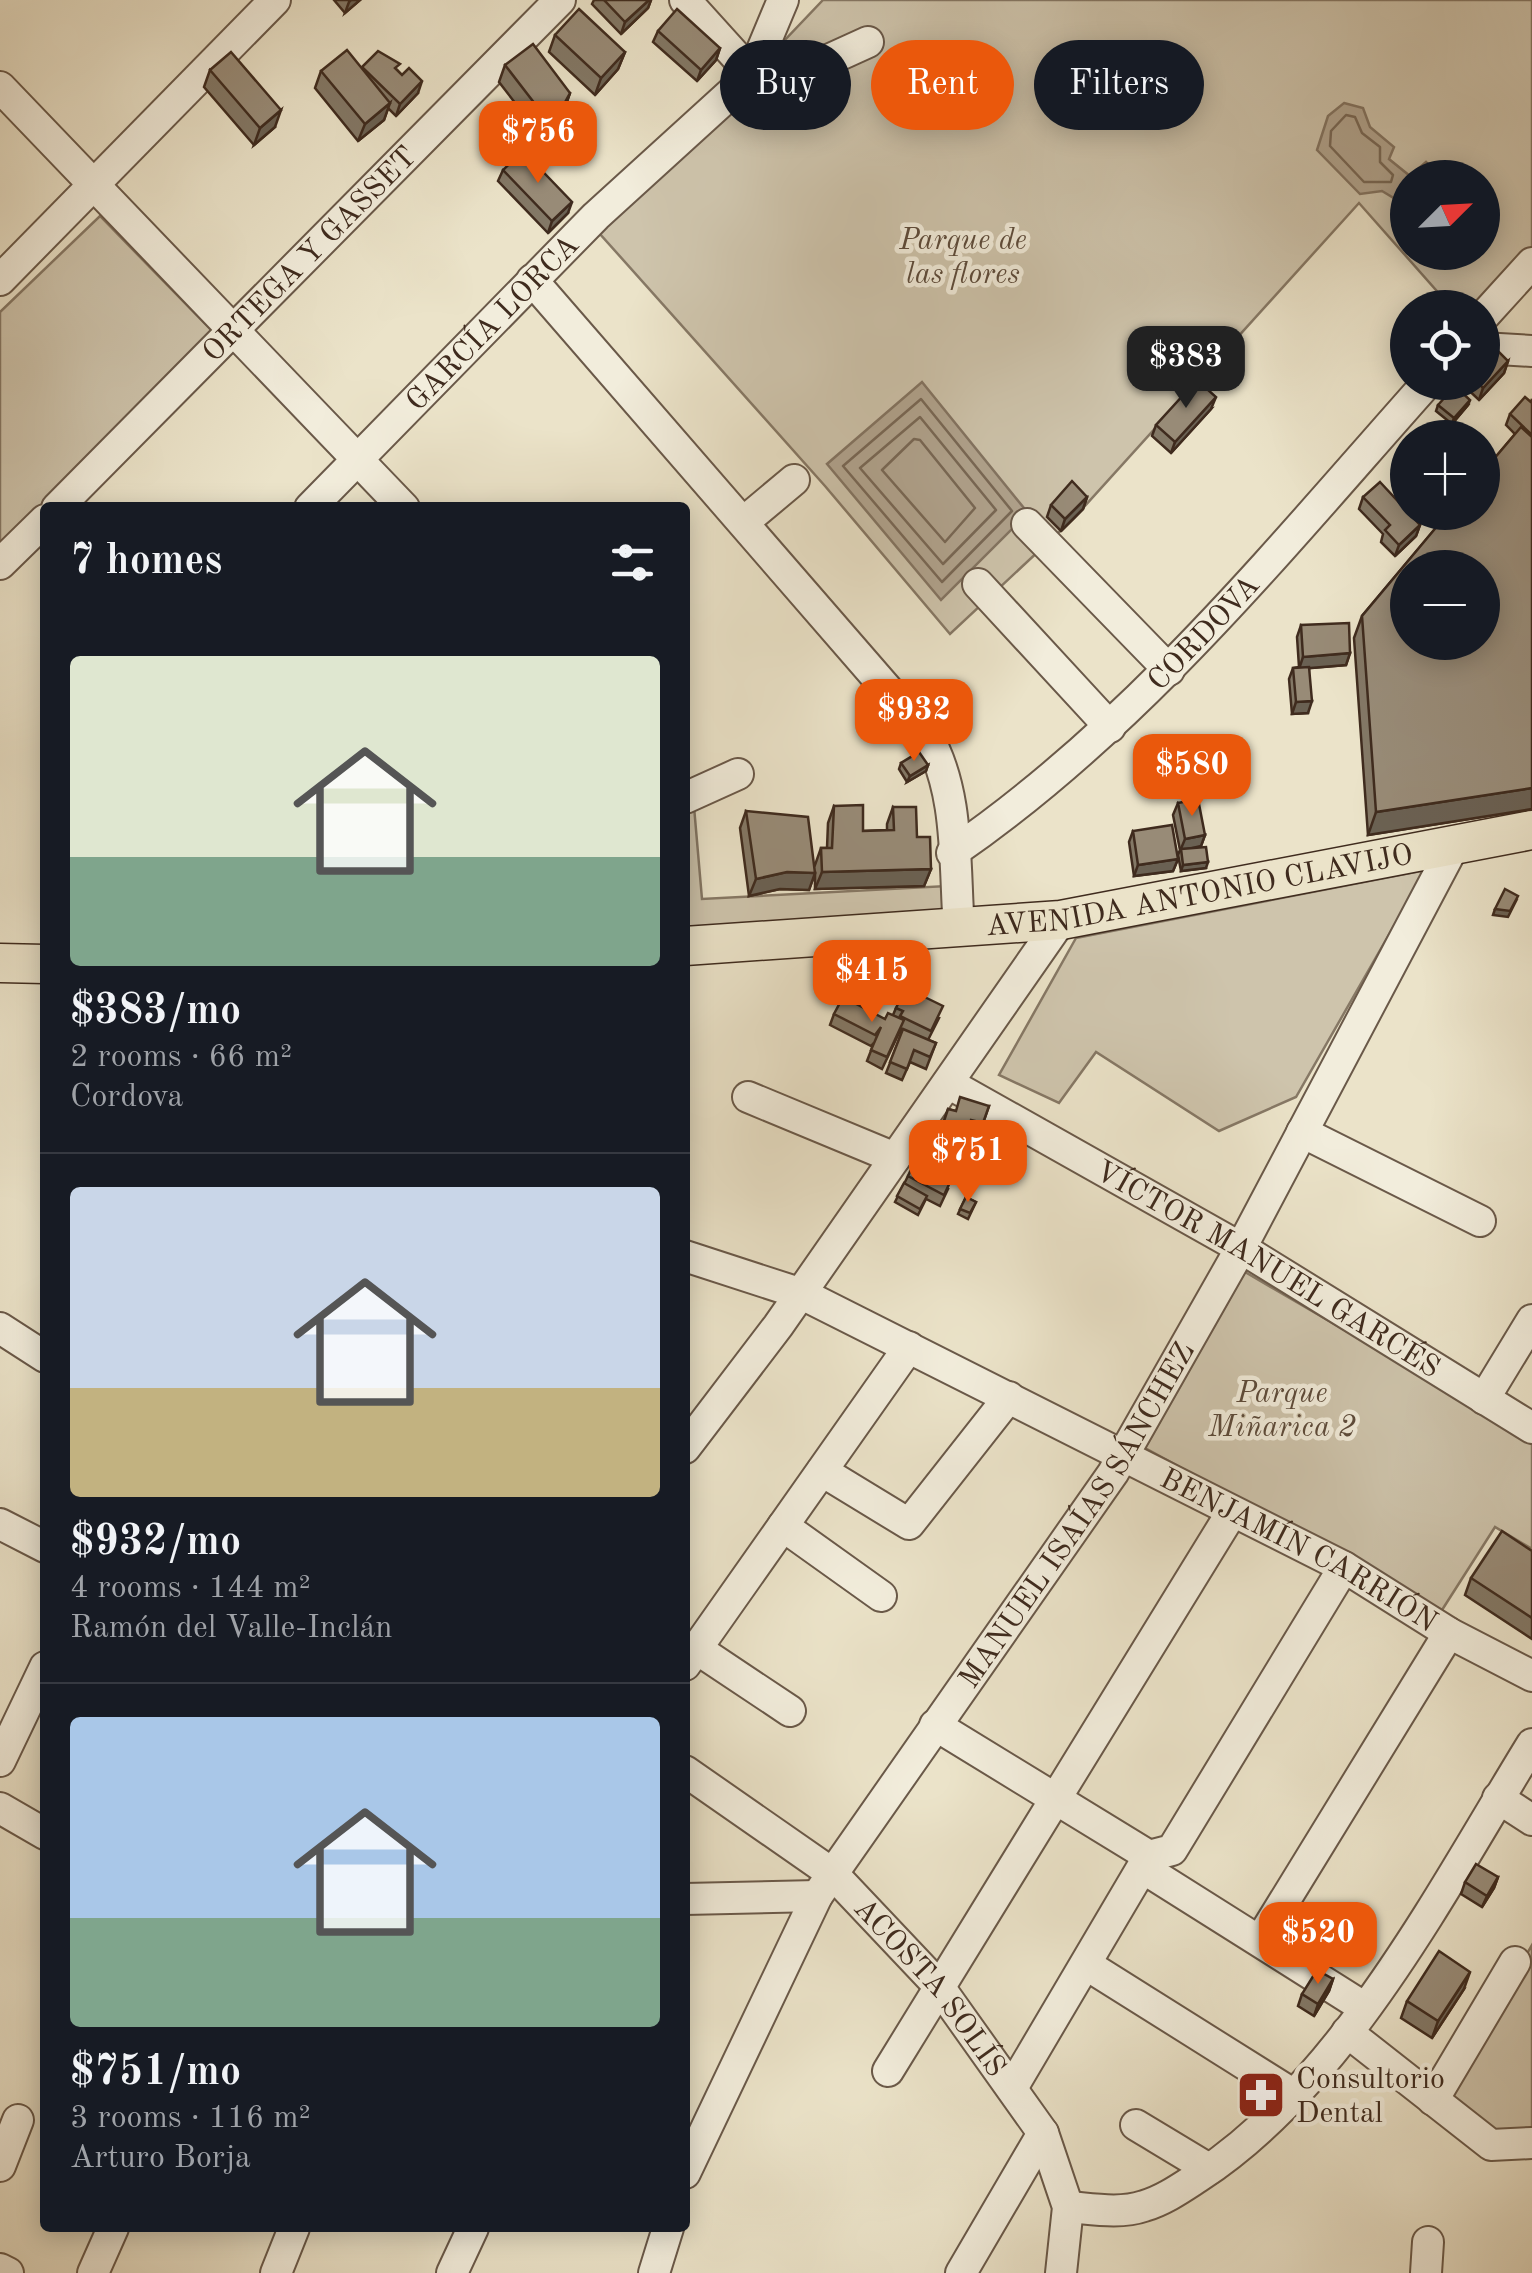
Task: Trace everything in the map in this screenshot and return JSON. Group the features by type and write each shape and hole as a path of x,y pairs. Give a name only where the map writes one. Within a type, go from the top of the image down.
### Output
{"main road":[{"name":"AVENIDA ANTONIO CLAVIJO","path":"690,946 1061,920 1532,830"},
{"path":"0,963 40,964"}],"street":[{"path":"0,280 276,0"},
{"name":"ORTEGA Y GASSET","path":"63,502 560,0"},
{"path":"685,0 721,40"},
{"name":"GARCÍA LORCA","path":"766,40 783,0"},
{"path":"851,50 868,42"},
{"path":"0,87 398,502"},
{"name":"GARCÍA LORCA","path":"316,502 596,216 720,103"},
{"path":"1500,298 1532,263"},
{"path":"532,280 926,734 942,762 958,929"},
{"path":"1500,349 1532,351"},
{"name":"CORDOVA","path":"952,853 1018,808 1168,670 1412,400"},
{"path":"745,522 794,480"},
{"path":"1027,524 1168,670"},
{"path":"0,564 40,525"},
{"path":"978,584 1110,727"},
{"path":"690,796 738,774"},
{"name":"MANUEL ISAÍAS SÁNCHEZ","path":"690,2155 825,1885 1122,1457 1241,1248 1453,847"},
{"path":"690,1441 801,1293 1061,920"},
{"name":"VÍCTOR MANUEL GARCÉS","path":"948,1084 1241,1248 1532,1428"},
{"path":"748,1097 895,1158"},
{"path":"1302,1132 1480,1221"},
{"name":"BENJAMÍN CARRIÓN","path":"690,1258 801,1293 1344,1567 1448,1633 1532,1676"},
{"path":"1484,1399 1532,1320"},
{"path":"0,1328 40,1354"},
{"path":"790,1711 691,1657 909,1348"},
{"path":"822,1471 909,1524 1008,1397"},
{"path":"888,2071 937,1984 1057,1800 1232,1512"},
{"path":"0,1524 40,1544"},
{"path":"783,1526 881,1596"},
{"path":"1012,2088 1146,1862 1172,1850 1344,1567"},
{"path":"1261,1939 1448,1633"},
{"path":"0,1761 40,1677"},
{"path":"935,1725 1057,1800 1366,2008"},
{"path":"1068,2207 1141,2208 1209,2169 1294,2095 1366,2008 1532,1744"},
{"name":"ACOSTA SOLÍS","path":"690,1775 825,1885 937,1984 1043,2133 1068,2207 1061,2273"},
{"path":"1498,1798 1532,1820"},
{"path":"0,1808 40,1831"},
{"path":"690,1898 825,1885"},
{"path":"1433,2100 1514,1962"},
{"path":"1087,1965 1294,2095"},
{"path":"1347,2032 1491,2145 1532,2143"},
{"path":"0,2166 18,2120"},
{"path":"1136,2124 1209,2169"},
{"path":"961,2273 1043,2133"},
{"path":"93,2273 111,2232"},
{"path":"276,2273 292,2232"},
{"path":"452,2273 472,2232"},
{"path":"654,2273 667,2232"},
{"path":"1426,2273 1428,2242"},
{"path":"0,2269 8,2273"}],"green space":[{"name":"Parque de las flores","path":"823,0 1532,0 1532,256 1497,290 1436,290 1418,270 1500,270 1500,160 1390,160 1390,238 1359,203 1074,518 950,634 825,486 600,234 720,108 720,130 851,130 851,40 785,40"},
{"path":"100,216 216,335 46,502 40,502 40,508 0,547 0,312"},
{"path":"690,792 702,899 947,886 950,922 690,942"},
{"path":"1426,870 1296,1097 1219,1131 1096,1052 1059,1103 999,1075 1076,938"},
{"name":"Parque Miñarica 2","path":"1245,1272 1532,1439 1532,1549 1495,1527 1442,1610 1145,1448"},
{"path":"1532,1945 1532,2133 1493,2135 1443,2099"}],"water":[{"path":"1344,103 1363,108 1370,127 1394,147 1389,159 1390,196 1382,191 1360,194 1317,150 1328,116"},
{"path":"922,382 1028,513 941,600 827,464"}],"building":[{"path":"604,0 649,0 625,22"},
{"path":"579,9 625,52 601,78 555,35"},
{"path":"677,9 720,48 701,70 658,31"},
{"path":"533,44 570,93 552,126 505,65"},
{"path":"347,50 390,103 365,124 321,71"},
{"path":"378,51 400,64 395,68 402,75 409,68 422,81 400,104 362,67"},
{"path":"231,52 281,110 260,128 210,70"},
{"path":"523,151 572,202 552,221 503,170"},
{"path":"1500,353 1508,361 1500,370"},
{"path":"1197,380 1216,397 1175,442 1156,425"},
{"path":"1525,397 1532,403 1532,435 1510,414"},
{"path":"1442,400 1470,400 1454,418 1438,405"},
{"path":"1521,427 1532,437 1532,788 1376,812 1362,616 1390,583 1390,660 1500,660 1500,550 1417,550 1434,530 1500,530 1500,452"},
{"path":"1072,481 1087,497 1065,519 1051,505"},
{"path":"1380,482 1390,493 1390,525 1363,497"},
{"path":"1390,525 1390,530 1415,530 1399,545 1385,530"},
{"path":"1349,623 1350,653 1303,657 1301,625"},
{"path":"1309,667 1312,701 1296,702 1293,668"},
{"path":"919,752 928,765 910,776 901,763"},
{"path":"1198,799 1205,835 1185,839 1178,803"},
{"path":"863,805 863,831 894,830 893,807 916,807 917,837 930,837 931,869 822,872 821,848 832,848 834,806"},
{"path":"746,811 808,817 815,873 787,872 756,879"},
{"path":"1172,825 1178,859 1138,865 1133,831"},
{"path":"1206,847 1208,862 1183,865 1181,849"},
{"path":"1505,889 1518,896 1510,911 1495,909"},
{"path":"906,988 943,1006 931,1031 900,1016 903,1011 896,1008"},
{"path":"843,997 885,1019 888,1013 904,1020 887,1057 871,1050 881,1027 875,1035 834,1014"},
{"path":"903,1029 936,1043 930,1057 914,1050 907,1069 890,1062"},
{"path":"960,1097 989,1106 983,1123 971,1120 968,1129 944,1121 948,1109 956,1111"},
{"path":"916,1159 952,1178 944,1195 908,1176"},
{"path":"904,1183 927,1196 920,1209 897,1196"},
{"path":"966,1197 976,1202 970,1213 960,1209"},
{"path":"1502,1531 1532,1551 1532,1618 1471,1578"},
{"path":"1476,1864 1498,1877 1487,1896 1465,1882"},
{"path":"1439,1951 1470,1972 1438,2021 1407,2001"},
{"path":"1317,1970 1333,1979 1318,2004 1302,1994"}],"place":[{"name":"Consultorio Dental","path":"1261,2095"}]}
